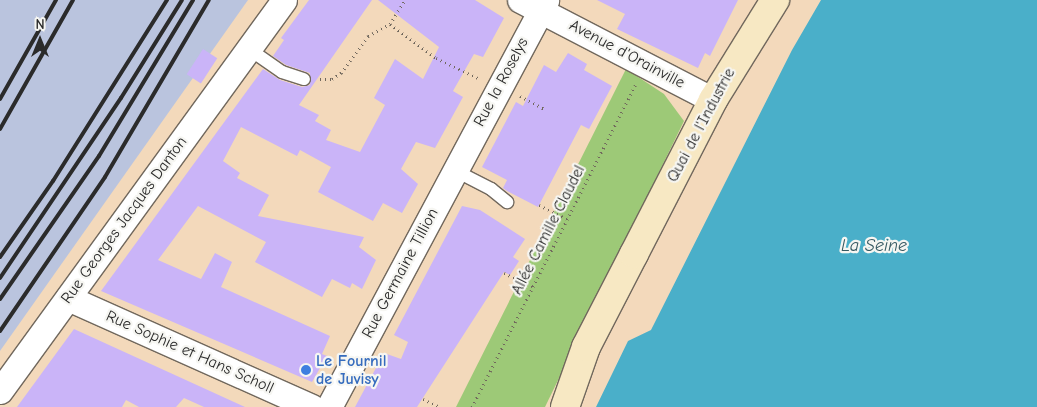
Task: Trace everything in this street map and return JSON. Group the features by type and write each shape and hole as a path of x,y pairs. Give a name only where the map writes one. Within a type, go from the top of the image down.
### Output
{"main road":[{"name":"Quai de l'Industrie","path":"565,407 586,347 713,100 774,0"}],"street":[{"name":"Rue Georges Jacques Danton","path":"0,391 284,0"},
{"name":"Avenue d'Orainville","path":"535,4 713,100"},
{"name":"Rue la Roselys","path":"456,168 498,88 535,4"},
{"name":"Rue Germaine Tillion","path":"329,407 456,168"},
{"name":"Rue Sophie et Hans Scholl","path":"68,298 312,407"}],"lane":[{"path":"249,49 282,72 308,77"},
{"path":"456,168 491,189 507,202"}],"path":[{"path":"308,77 332,79 341,73 368,36 390,24 404,0"},
{"path":"390,24 436,58 498,88"},
{"name":"Allée Camille Claudel","path":"472,407 646,64"},
{"path":"539,205 568,219"},
{"path":"504,273 534,287"},
{"path":"423,399 440,407"}],"shaded area":[{"path":"0,0 248,0 0,351"}],"green space":[{"path":"626,69 664,94 684,121 545,407 456,407"}],"water":[{"name":"La Seine","path":"821,0 1037,0 1037,407 596,407 628,341 651,330 792,50"}],"building":[{"path":"309,0 372,0 299,105 319,115 315,121 331,130 326,140 360,152 385,105 374,98 395,59 423,79 439,47 378,0 475,0 504,18 483,57 474,54 453,91 463,97 435,148 416,142 401,169 418,184 402,213 383,203 373,221 318,192 331,167 300,150 297,156 241,127 223,161 240,173 237,178 269,195 258,216 364,237 359,247 376,260 362,289 352,283 350,288 332,279 322,297 255,262 266,242 198,206 158,260 201,279 215,253 232,262 221,287 330,336 322,354 327,356 312,382 101,291 263,69 280,80 302,87 310,85 310,73 286,65 273,56 284,40 281,38"},
{"path":"597,0 738,0 710,56 705,53 698,68 617,29 625,14"},
{"path":"203,49 217,58 201,83 187,74"},
{"path":"568,53 587,64 584,70 612,86 589,129 581,125 538,207 507,191 503,188 507,180 482,167 516,102 523,106 544,65 556,72"},
{"path":"462,206 480,210 525,239 513,257 519,261 510,275 504,272 417,407 355,407 384,353 401,359 408,342 394,335"},
{"path":"74,329 245,407 204,407 184,398 176,407 139,407 126,400 122,407 17,407"}],"railway":[{"path":"0,99 56,0"},
{"path":"0,129 73,0"},
{"path":"0,257 53,181 167,0"},
{"path":"0,278 121,98 182,0"},
{"path":"0,299 99,156 193,0"},
{"path":"0,331 105,177 209,0"}],"place":[{"name":"Le Fournil de Juvisy","path":"306,370"}]}
